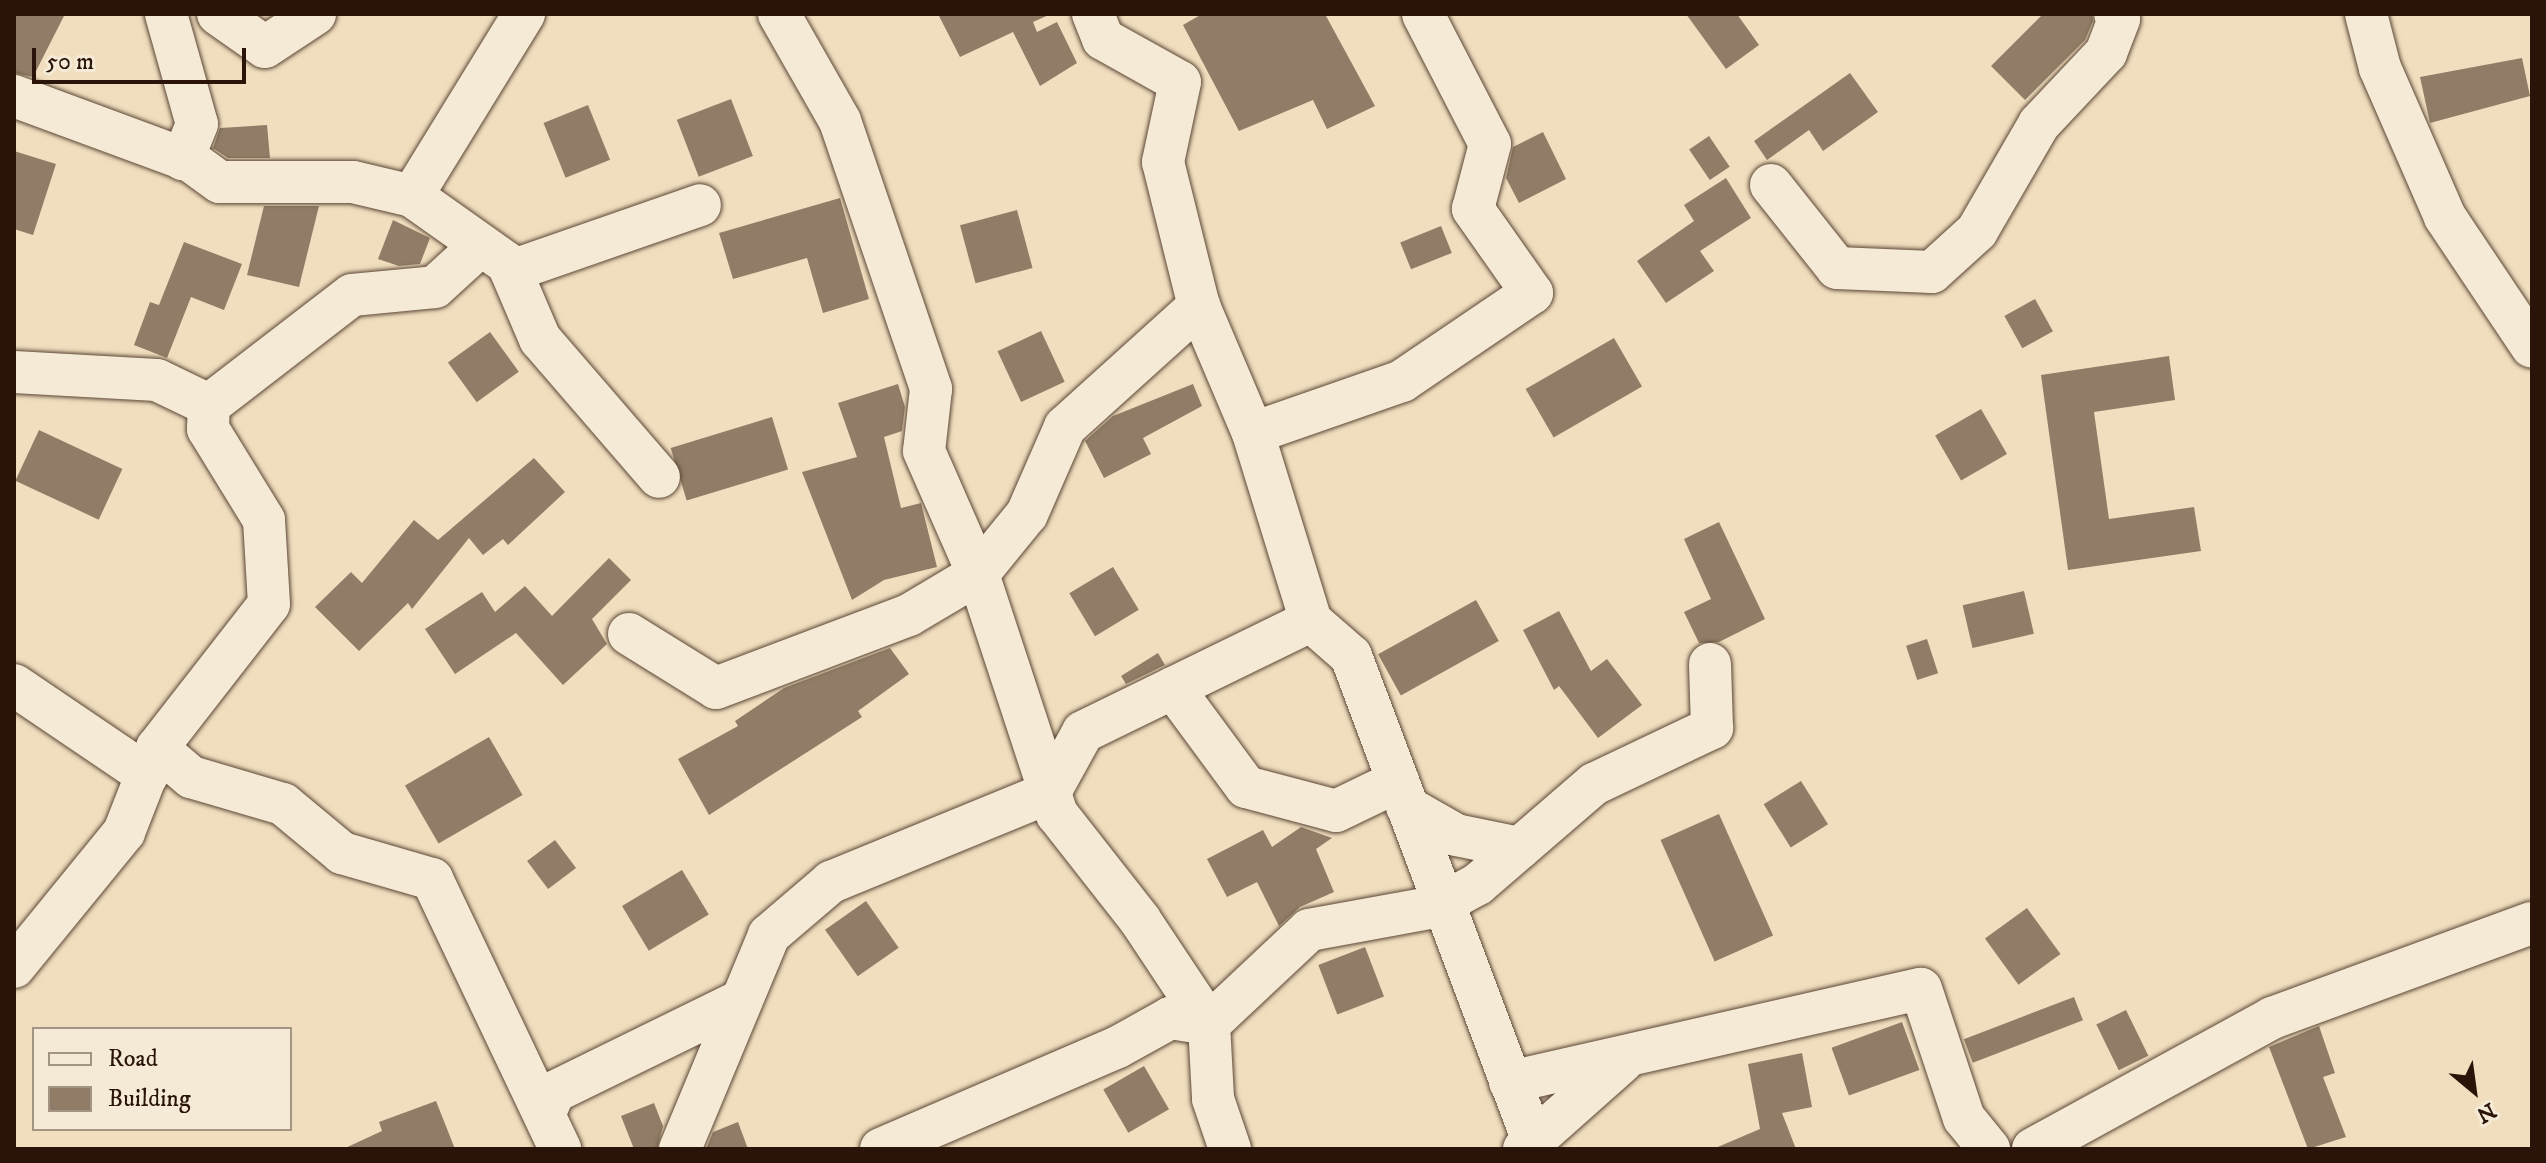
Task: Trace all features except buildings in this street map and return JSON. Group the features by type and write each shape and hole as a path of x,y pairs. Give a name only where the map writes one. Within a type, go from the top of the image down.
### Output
{"street":[{"path":"166,14 197,124 183,159"},
{"path":"218,14 265,47 315,14"},
{"path":"412,196 524,14"},
{"path":"779,14 840,121 931,389 924,451 978,574 1057,814 1140,920 1209,1024 1213,1099 1230,1149"},
{"path":"1093,14 1103,39 1180,82 1163,162 1199,306 1253,433 1311,621 1351,656 1510,1082 1531,1147 1624,1060"},
{"path":"1253,433 1402,381 1532,293 1473,209 1490,144 1423,14"},
{"path":"1771,185 1837,268 1932,272 1977,231 2039,124 2106,53 2119,19 2115,14"},
{"path":"2366,14 2380,68 2445,217 2532,347"},
{"path":"14,96 183,159 220,182 353,182 412,196 496,258 540,339 659,477"},
{"path":"209,405 352,295 435,287 496,258 700,205"},
{"path":"629,634 716,688 909,615 978,574 1027,514 1065,427 1199,306"},
{"path":"14,384 14,372 157,380 209,405"},
{"path":"14,967 124,832 152,761 269,604 264,520 208,429 209,405"},
{"path":"680,1149 769,935 831,882 1050,792 1083,732 1311,621"},
{"path":"1209,1024 1309,930 1443,903 1520,848 1594,784 1712,728 1710,664"},
{"path":"14,685 152,761 191,777 283,804 342,853 432,879 552,1131"},
{"path":"1173,688 1246,787 1336,811 1403,794"},
{"path":"1403,794 1456,835 1520,848"},
{"path":"2033,1149 2272,1018 2532,923"},
{"path":"1510,1082 1624,1060 1921,989 1964,1118 1989,1149"},
{"path":"552,1131 554,1092 742,1000"},
{"path":"881,1149 1118,1047 1170,1018 1209,1024"}]}
